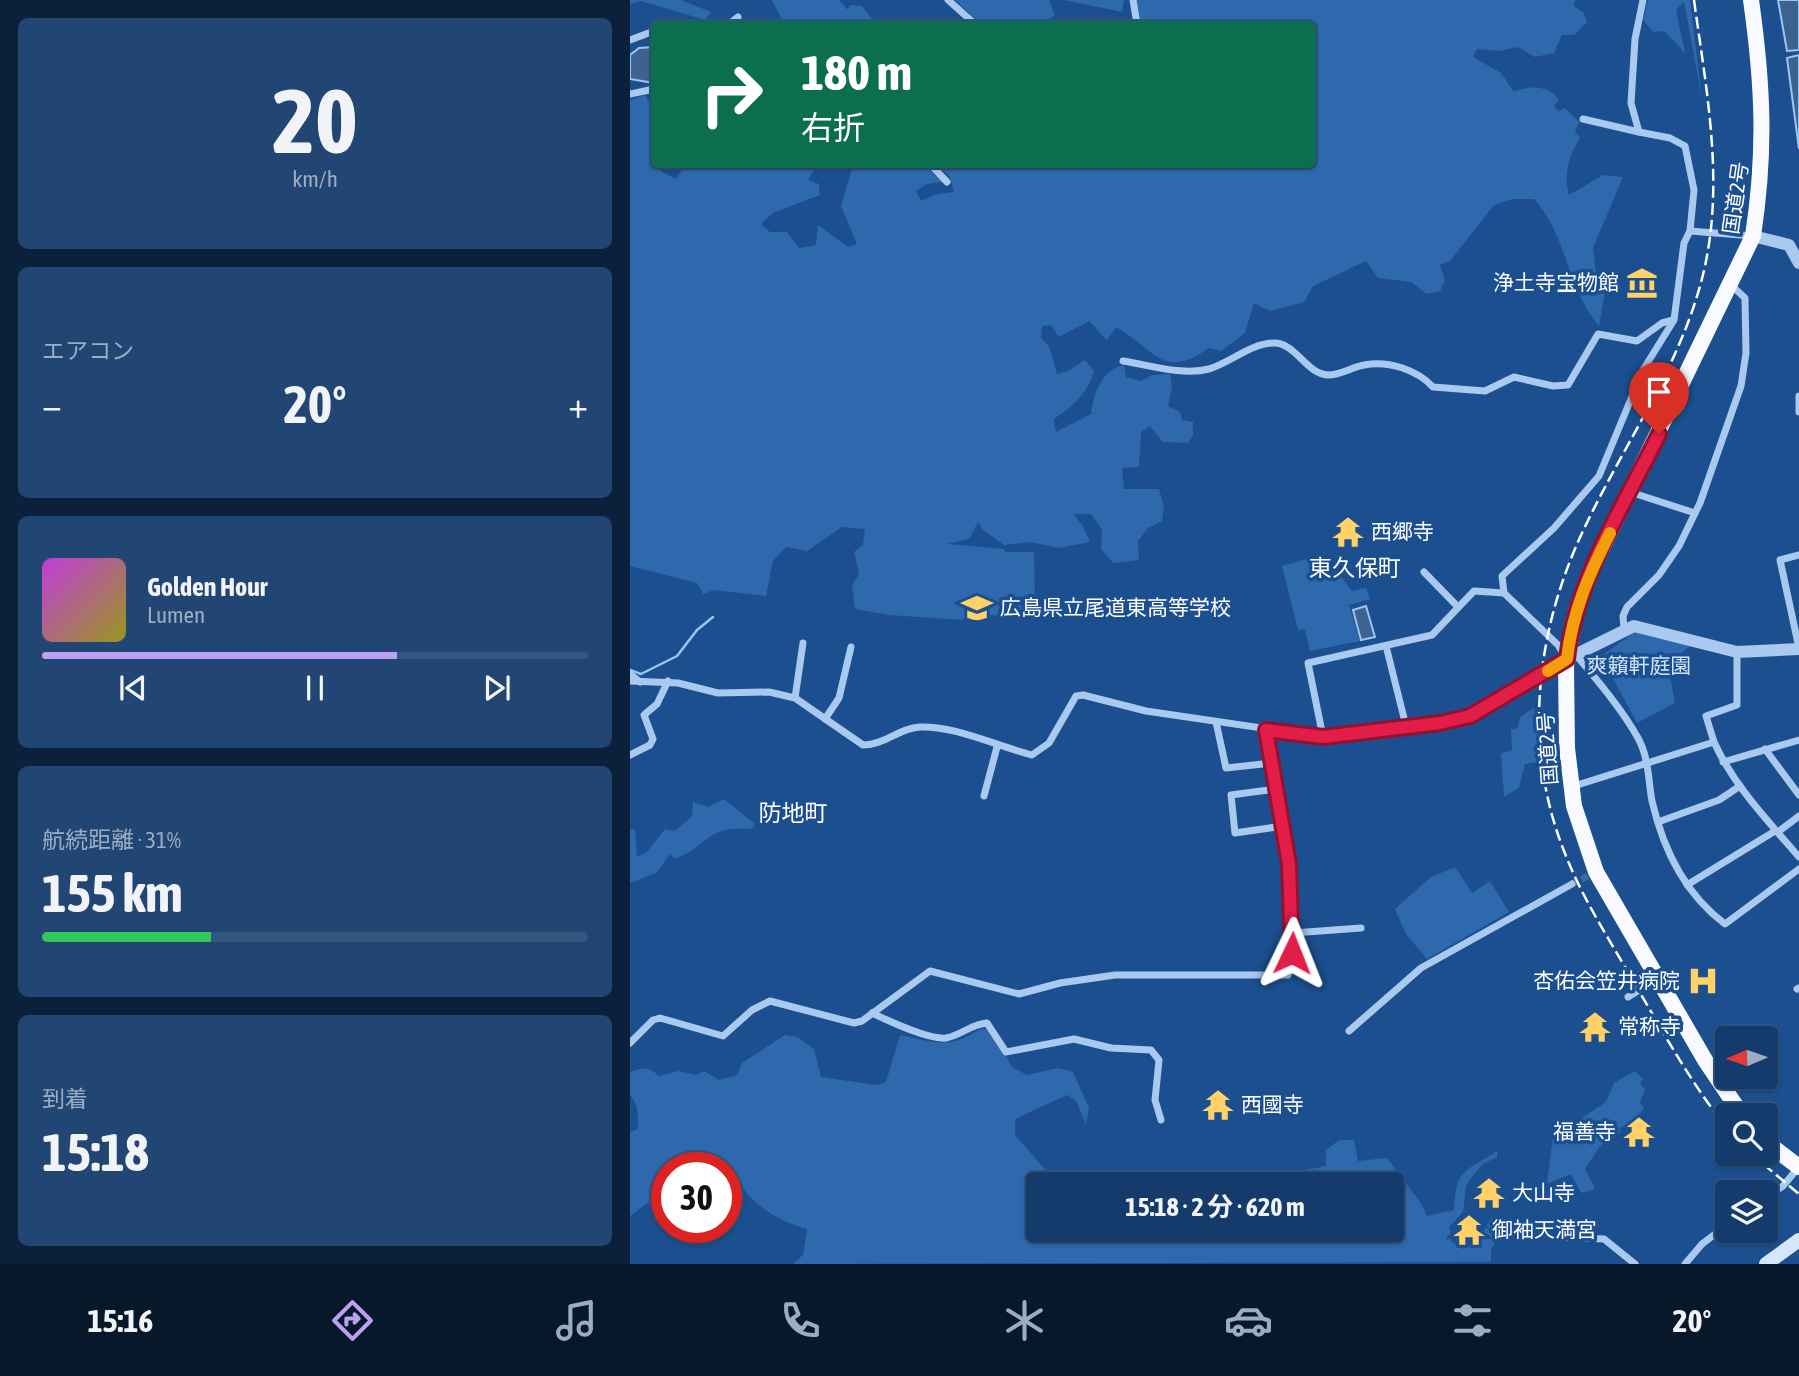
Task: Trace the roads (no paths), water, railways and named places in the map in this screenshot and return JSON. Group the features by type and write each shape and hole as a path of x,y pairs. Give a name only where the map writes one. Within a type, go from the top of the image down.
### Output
{"highway":[{"name":"国道2号","path":"1733,1103 1592,874 1570,787 1565,726 1576,611 1587,579 1753,236 1762,180 1764,134 1762,87 1751,0"},
{"path":"1778,1151 1799,1167"}],"main road":[{"path":"1766,1264 1799,1240"}],"street":[{"path":"948,0 972,21"},
{"path":"1133,0 1136,21"},
{"path":"1639,132 1631,103 1635,40 1643,0"},
{"path":"733,21 738,17"},
{"path":"630,40 651,33"},
{"path":"630,94 651,90"},
{"path":"1583,119 1671,138 1685,146 1694,190 1690,231 1684,243 1674,320 1643,370 1599,476 1554,528 1502,576 1504,593 1572,657 1637,737 1647,763 1658,822 1670,857 1707,911 1725,924 1799,869"},
{"path":"934,168 947,182"},
{"path":"1690,231 1753,236 1788,245 1799,263"},
{"path":"1625,629 1623,616 1626,607 1659,575 1679,546 1695,513 1741,386 1746,353 1745,298 1731,285"},
{"path":"1123,362 1164,369 1204,370 1272,343 1284,345 1314,372 1327,375 1364,365 1386,364 1423,376 1433,387 1485,391 1514,377 1560,387 1568,385 1598,334 1637,341 1662,323 1674,320"},
{"path":"1799,396 1799,412"},
{"path":"1630,492 1695,513"},
{"path":"630,681 668,681 718,694 769,692 795,698 863,744 877,745 918,727 940,729 1032,755 1049,743 1076,696 1083,695 1146,711 1323,737 1470,716 1572,657 1625,629 1639,626 1737,652 1799,649 1780,560 1799,555"},
{"path":"1424,572 1458,607"},
{"path":"1323,737 1308,663 1432,635 1474,591 1504,593"},
{"path":"795,698 803,643"},
{"path":"1387,646 1406,726"},
{"path":"825,719 839,698 851,647"},
{"path":"1737,652 1737,705 1706,716 1723,762 1776,832 1799,857"},
{"path":"630,674 639,678 640,682"},
{"path":"630,755 650,746 653,739 644,715 657,704 668,681"},
{"path":"1216,722 1226,768 1272,763"},
{"path":"630,1043 653,1020 660,1018 723,1036 752,1010 770,1001 845,1023 862,1021 930,971 1019,994 1060,983 1115,975 1285,977 1291,972 1293,933 1289,864 1266,730"},
{"path":"1723,762 1799,740"},
{"path":"1570,787 1714,742"},
{"path":"984,796 997,747"},
{"path":"1765,749 1799,795"},
{"path":"1658,822 1719,800 1740,786"},
{"path":"1276,789 1231,795 1235,833 1283,826"},
{"path":"1687,885 1799,816"},
{"path":"1349,1031 1421,968 1572,884"},
{"path":"1293,933 1361,928"},
{"path":"1629,997 1657,979"},
{"path":"872,1013 900,1026 944,1038 964,1032 975,1023 987,1023 1006,1052 1074,1039 1111,1048 1151,1050 1159,1060 1156,1100 1161,1120"},
{"path":"1778,1190 1799,1167"},
{"path":"1685,1264 1702,1244 1715,1234"},
{"path":"1567,1237 1604,1240 1635,1264"}],"waterway":[{"path":"630,670 641,674 677,656 697,630 713,617"}],"tunnel":[{"path":"1572,884 1588,876"}],"railway":[{"path":"1694,0 1708,100 1713,166 1713,200 1705,266 1683,336 1599,498 1567,570 1545,650 1539,733 1543,774 1552,815 1580,888 1677,1055 1715,1111"},
{"path":"1766,1166 1799,1194"}],"place":[{"name":"浄土寺宝物館","path":"1642,283"},
{"name":"西郷寺","path":"1348,532"},
{"name":"広島県立尾道東高等学校","path":"977,608"},
{"name":"杏佑会笠井病院","path":"1703,981"},
{"name":"常称寺","path":"1595,1027"},
{"name":"西國寺","path":"1218,1105"},
{"name":"福善寺","path":"1639,1132"},
{"name":"大山寺","path":"1489,1193"},
{"name":"御袖天満宮","path":"1469,1230"}],"district":[{"name":"東久保町","path":"1355,568"},
{"name":"防地町","path":"793,813"}],"park label":[{"name":"爽籟軒庭園","path":"1639,666"}]}
